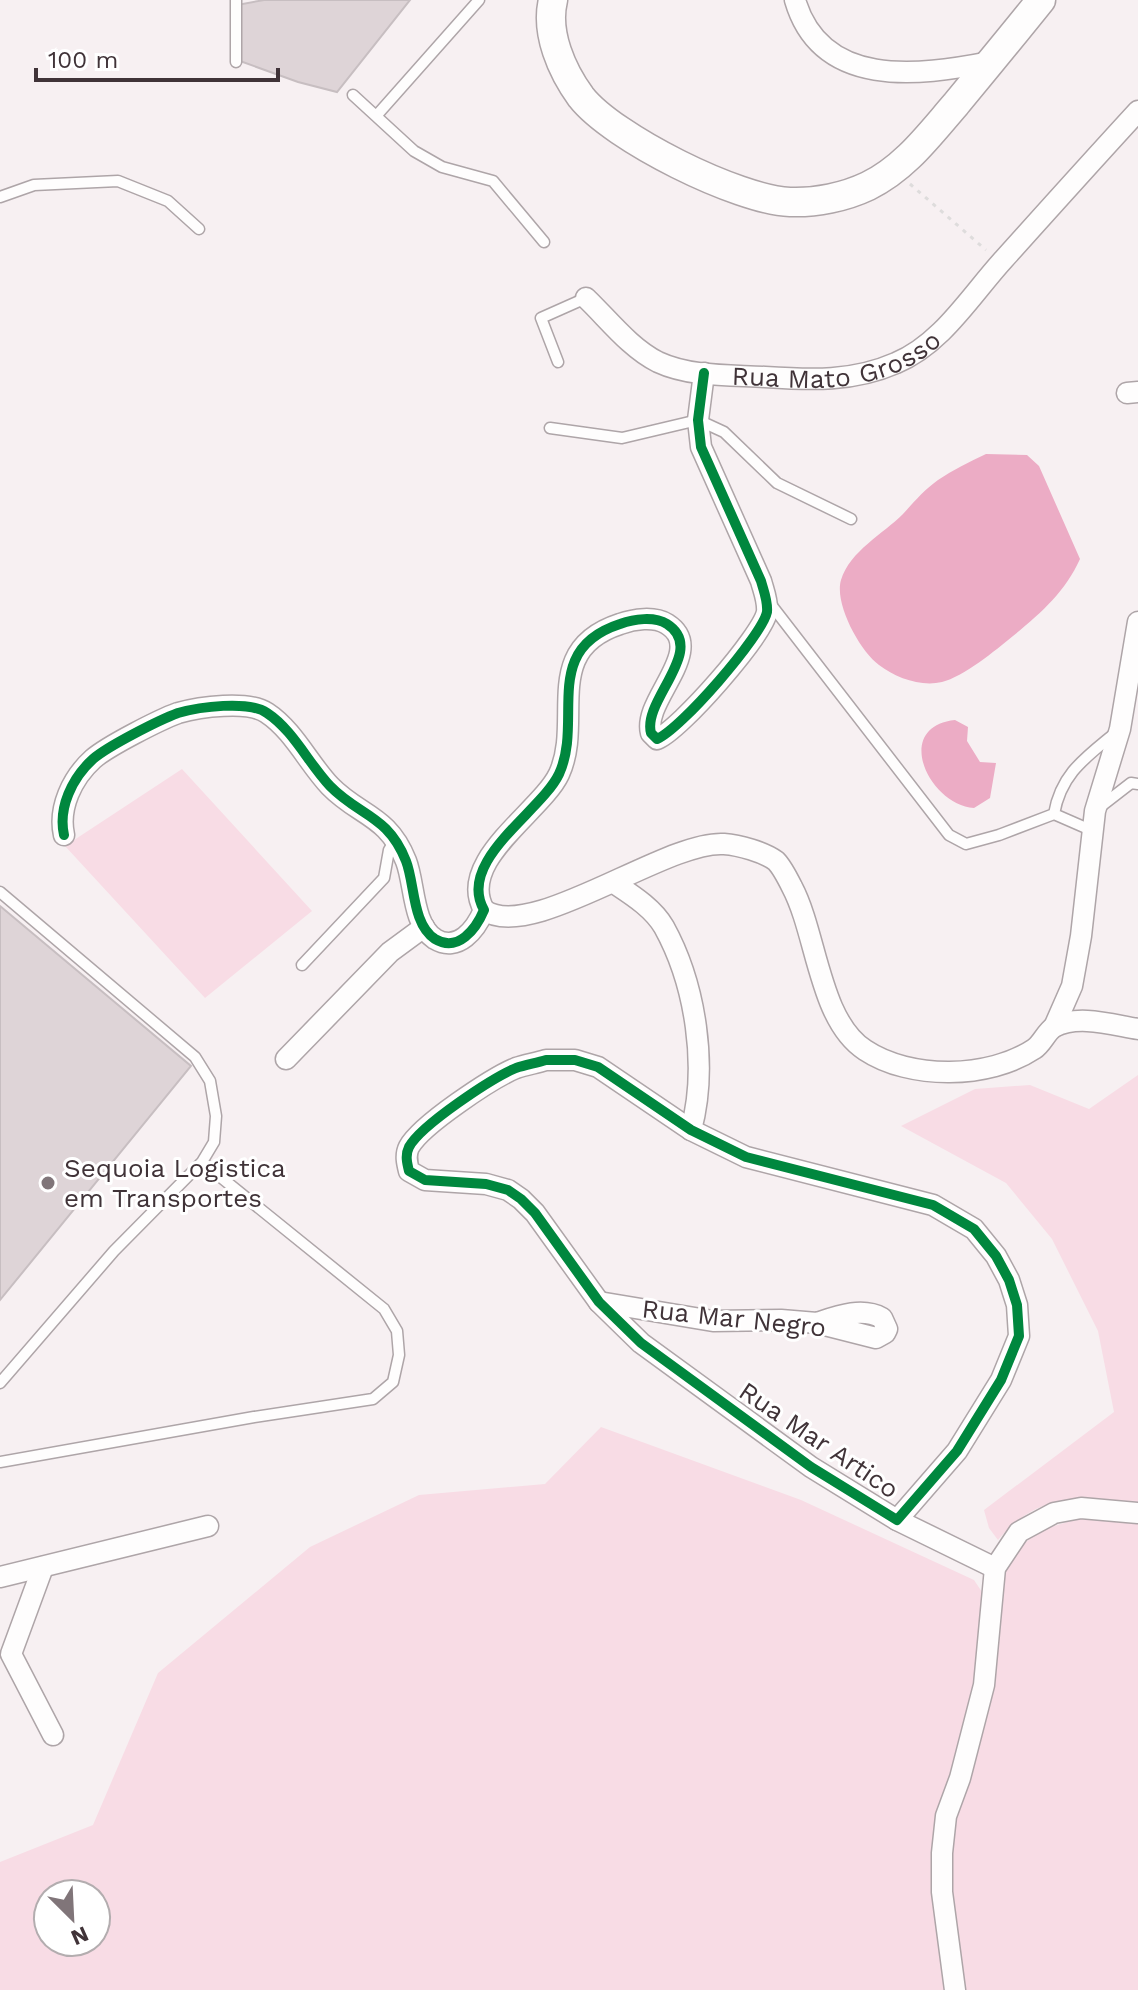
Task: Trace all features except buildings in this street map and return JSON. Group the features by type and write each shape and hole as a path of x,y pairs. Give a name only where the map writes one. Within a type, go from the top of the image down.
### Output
{"main road":[{"path":"553,0 550,9 554,41 563,69 583,99 611,123 681,167 745,193 789,202 830,199 865,188 896,171 1041,0"}],"street":[{"path":"795,0 801,21 816,42 838,59 868,69 943,71 990,62"},
{"name":"Rua Mato Grosso","path":"767,600 701,447 698,420 704,373 837,379 898,363 924,348 1138,111"},
{"path":"586,298 640,350 658,362 704,373"},
{"path":"767,600 760,629 739,657 673,728 657,739 651,733 649,722 678,662 681,645 676,631 664,622 649,619 610,627 589,641 575,658 569,678 566,755 559,774 550,791 494,850 482,873 479,890 484,910 493,916 509,917 543,910 693,848 723,843 750,850 776,862 798,897 842,1027 865,1050 903,1067 944,1073 991,1068 1034,1049 1054,1027 1072,986 1094,821 1120,729 1138,622"},
{"path":"64,835 62,823 68,796 73,784 93,759 178,713 217,706 247,707 266,712 333,790 384,825 407,863 424,927 437,940 450,943 472,932 484,910"},
{"path":"614,883 644,904 663,925 677,958 696,1032 700,1067 698,1103 691,1130"},
{"path":"286,1059 390,952 424,927"},
{"path":"1054,1027 1090,1020 1138,1029"},
{"name":"Rua Mar Artico","path":"897,1520 957,1451 1001,1380 1019,1336 1017,1305 1009,1280 996,1256 974,1229 933,1205 746,1157 691,1130 598,1067 575,1060 546,1060 516,1068 489,1083 418,1136 409,1148 406,1159 409,1171 416,1177 486,1184 508,1190 535,1213 599,1302 641,1343 811,1467 897,1520 995,1568"},
{"name":"Rua Mar Negro","path":"599,1302 713,1321 817,1323 868,1337"},
{"path":"955,1990 942,1892 942,1853 946,1816 972,1737 984,1685 995,1568 1019,1532 1054,1513 1081,1508 1138,1513"},
{"path":"0,1577 208,1526"},
{"path":"43,1567 7,1647 53,1735"}],"lane":[{"path":"236,0 236,62"},
{"path":"377,115 479,0"},
{"path":"353,95 414,151 442,167 493,181 544,242"},
{"path":"0,197 34,185 118,181 168,201 199,229"},
{"path":"558,362 541,318 586,298"},
{"path":"550,428 622,438 698,420 724,432 777,483 851,519"},
{"path":"767,600 949,835 966,844 1054,814 1094,821 1131,783 1138,784"},
{"path":"1054,814 1058,792 1077,765 1120,729"},
{"path":"302,965 384,878 389,850 395,840"},
{"path":"0,892 195,1057 210,1081 215,1097 214,1142 202,1162 114,1251 0,1383"},
{"path":"0,1462 373,1399 393,1382 399,1355 397,1331 384,1309 202,1162"}],"path":[{"path":"896,171 1001,263"}],"shaded area":[{"path":"986,454 1027,455 1039,466 1080,559 1060,592 1043,610 969,669 934,683 917,682 893,674 872,658 850,626 840,590 845,570 859,552 928,488"},
{"path":"955,720 968,727 967,741 980,762 996,763 990,798 974,808 958,804 943,794 924,766 921,750 925,736 936,726"},
{"path":"182,769 312,911 205,998 65,846"},
{"path":"1138,1075 1138,1503 1080,1499 1045,1505 1013,1524 998,1540 989,1528 984,1510 1114,1412 1098,1331 1052,1239 1006,1183 901,1126 975,1089 1030,1085 1089,1109"},
{"path":"601,1427 801,1500 974,1580 984,1595 975,1684 952,1775 947,1990 0,1990 0,1862 93,1825 158,1673 310,1547 419,1495 545,1484"},
{"path":"1081,1519 1138,1524 1138,1990 965,1990 954,1906 952,1842 956,1816 976,1758 991,1698 1004,1576 1021,1546 1038,1533"}],"cycle path":[{"path":"64,835 63,814 68,794 79,775 100,754 178,713 223,706 259,709 285,728 330,786 391,834 406,861 418,914 428,932 443,943 465,937 484,910 478,892 481,873 491,855 559,774 566,753 572,669 580,651 595,636 620,624 638,620 662,621 678,635 681,647 678,661 651,720 651,733 657,739 683,719 719,681 762,624 767,612 761,581 701,447 698,420 704,373"},
{"path":"546,1060 575,1060 598,1067 691,1130 746,1157 933,1205 974,1229 996,1256 1009,1280 1017,1305 1019,1336 1001,1380 957,1451 897,1520 811,1467 641,1343 599,1302 535,1213 521,1199 508,1190 486,1184 425,1180 409,1171 409,1147 427,1127 505,1073 546,1060"}],"place":[{"name":"Sequoia Logistica em Transportes","path":"48,1183"}]}
